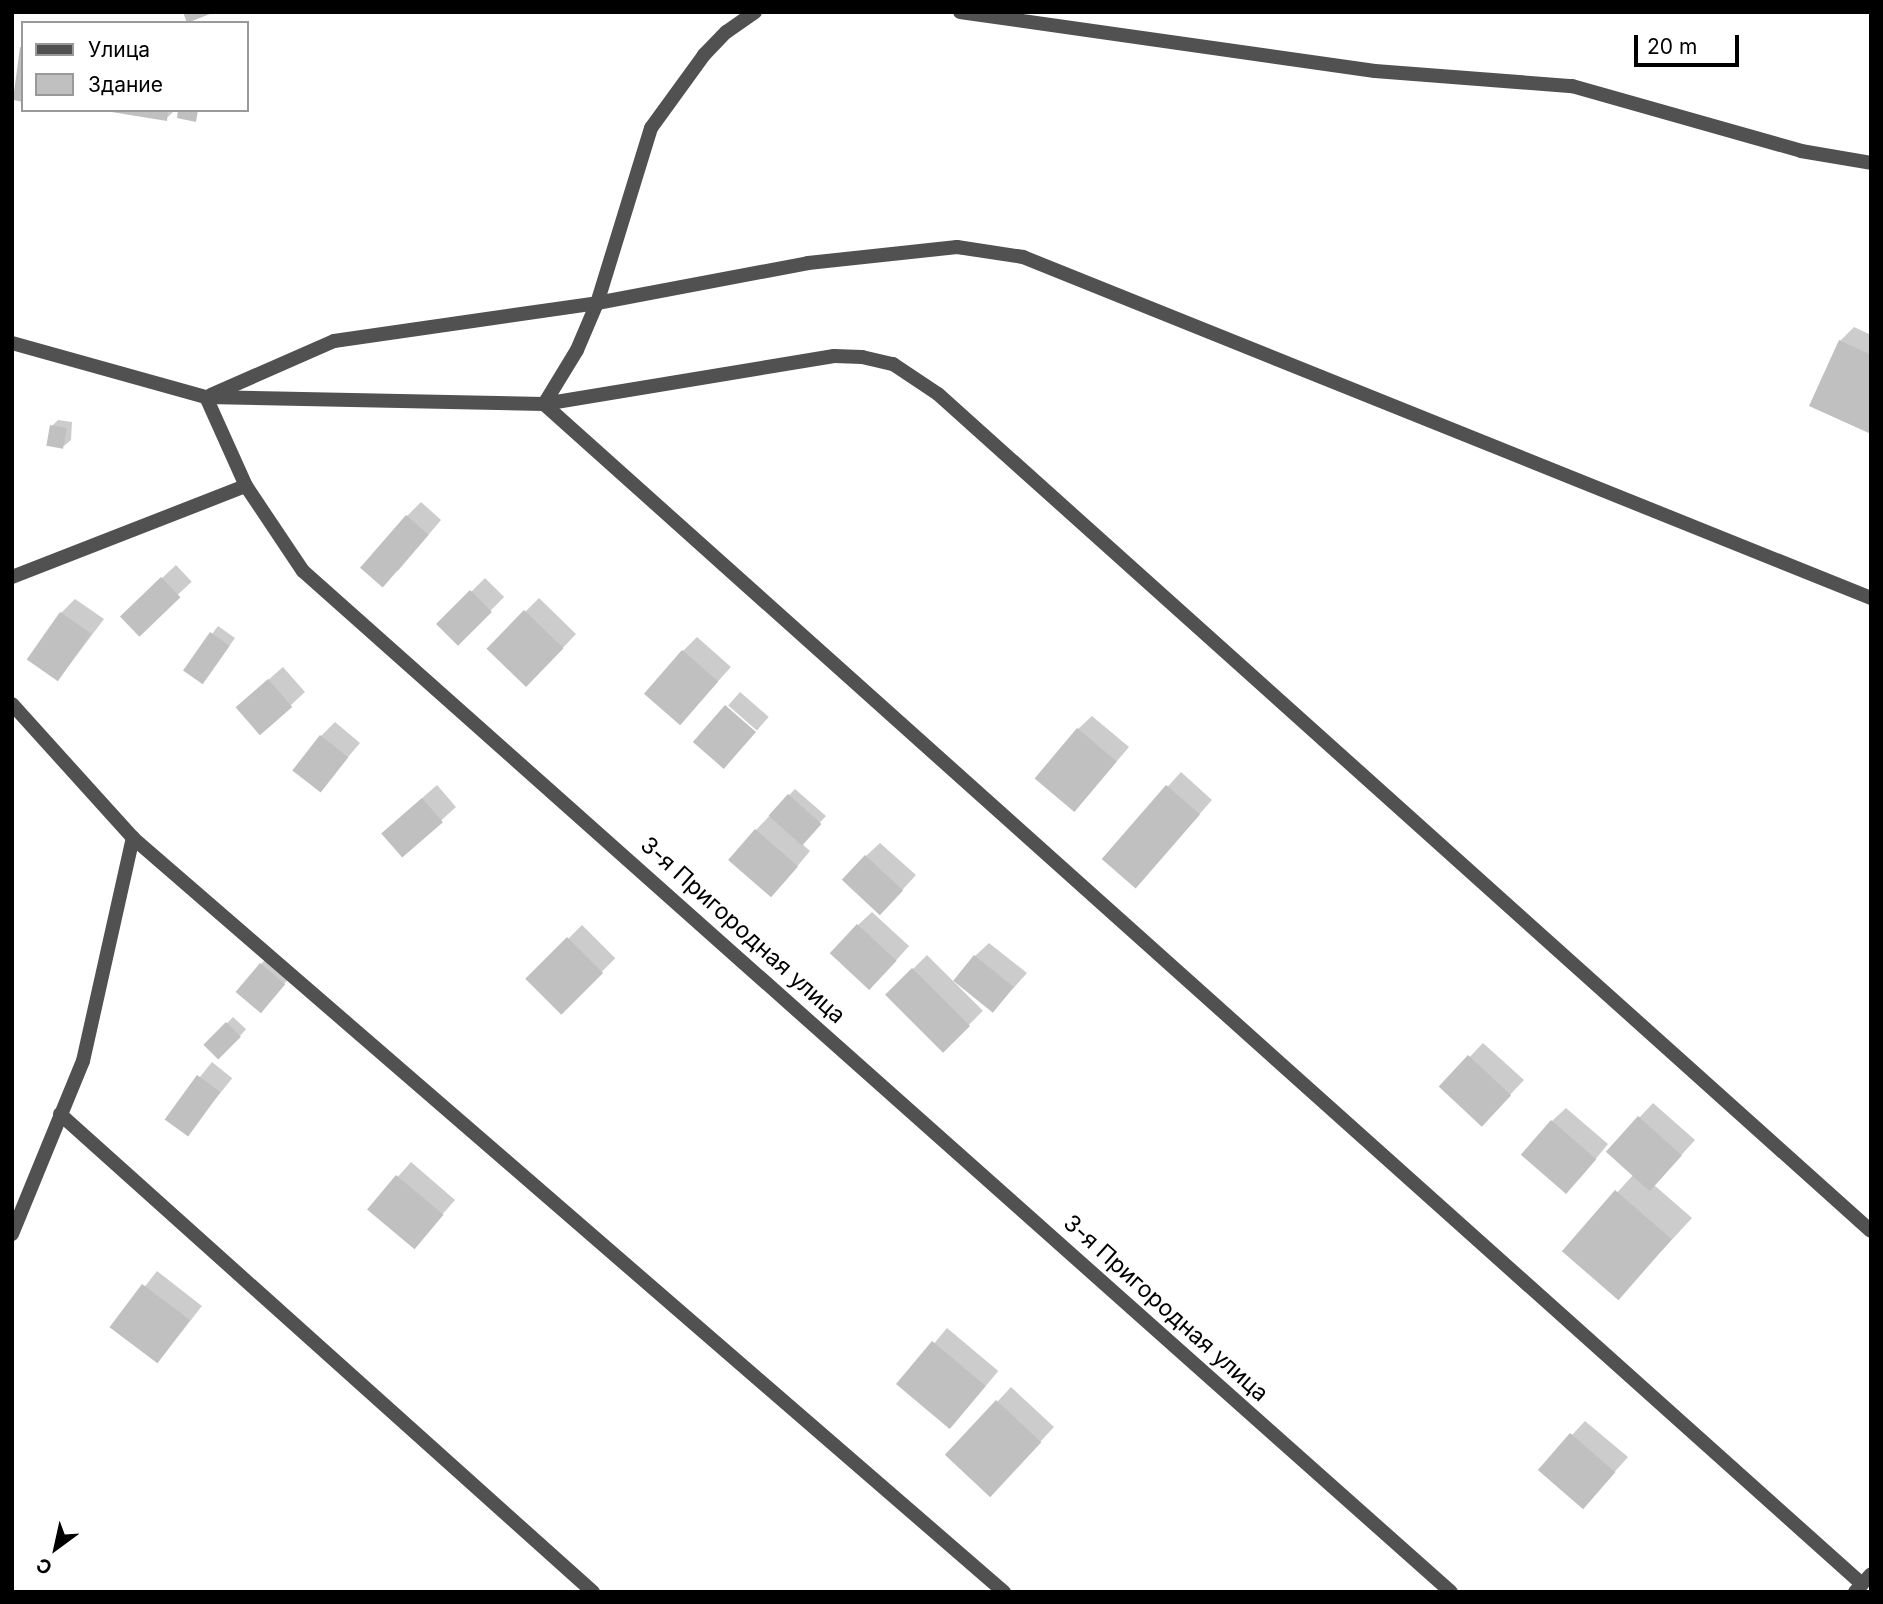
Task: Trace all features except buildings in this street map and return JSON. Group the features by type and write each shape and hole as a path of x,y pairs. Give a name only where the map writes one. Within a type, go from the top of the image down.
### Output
{"street":[{"path":"544,404 577,350 597,303 650,128 704,55 726,32 755,12"},
{"path":"960,12 1375,71 1572,86 1801,151 1871,163"},
{"path":"206,397 334,341 597,303 822,261 957,247 1023,257 1871,597"},
{"path":"12,343 206,397 544,404 834,356 862,357 893,365 913,376 1871,1231"},
{"name":"3-я Пригородная улица","path":"206,397 246,486 303,571 1451,1592"},
{"path":"544,404 1862,1583"},
{"path":"12,577 246,486"},
{"path":"12,704 133,838 1004,1592"},
{"path":"12,1234 83,1061 133,838"},
{"path":"60,1114 593,1592"}]}
